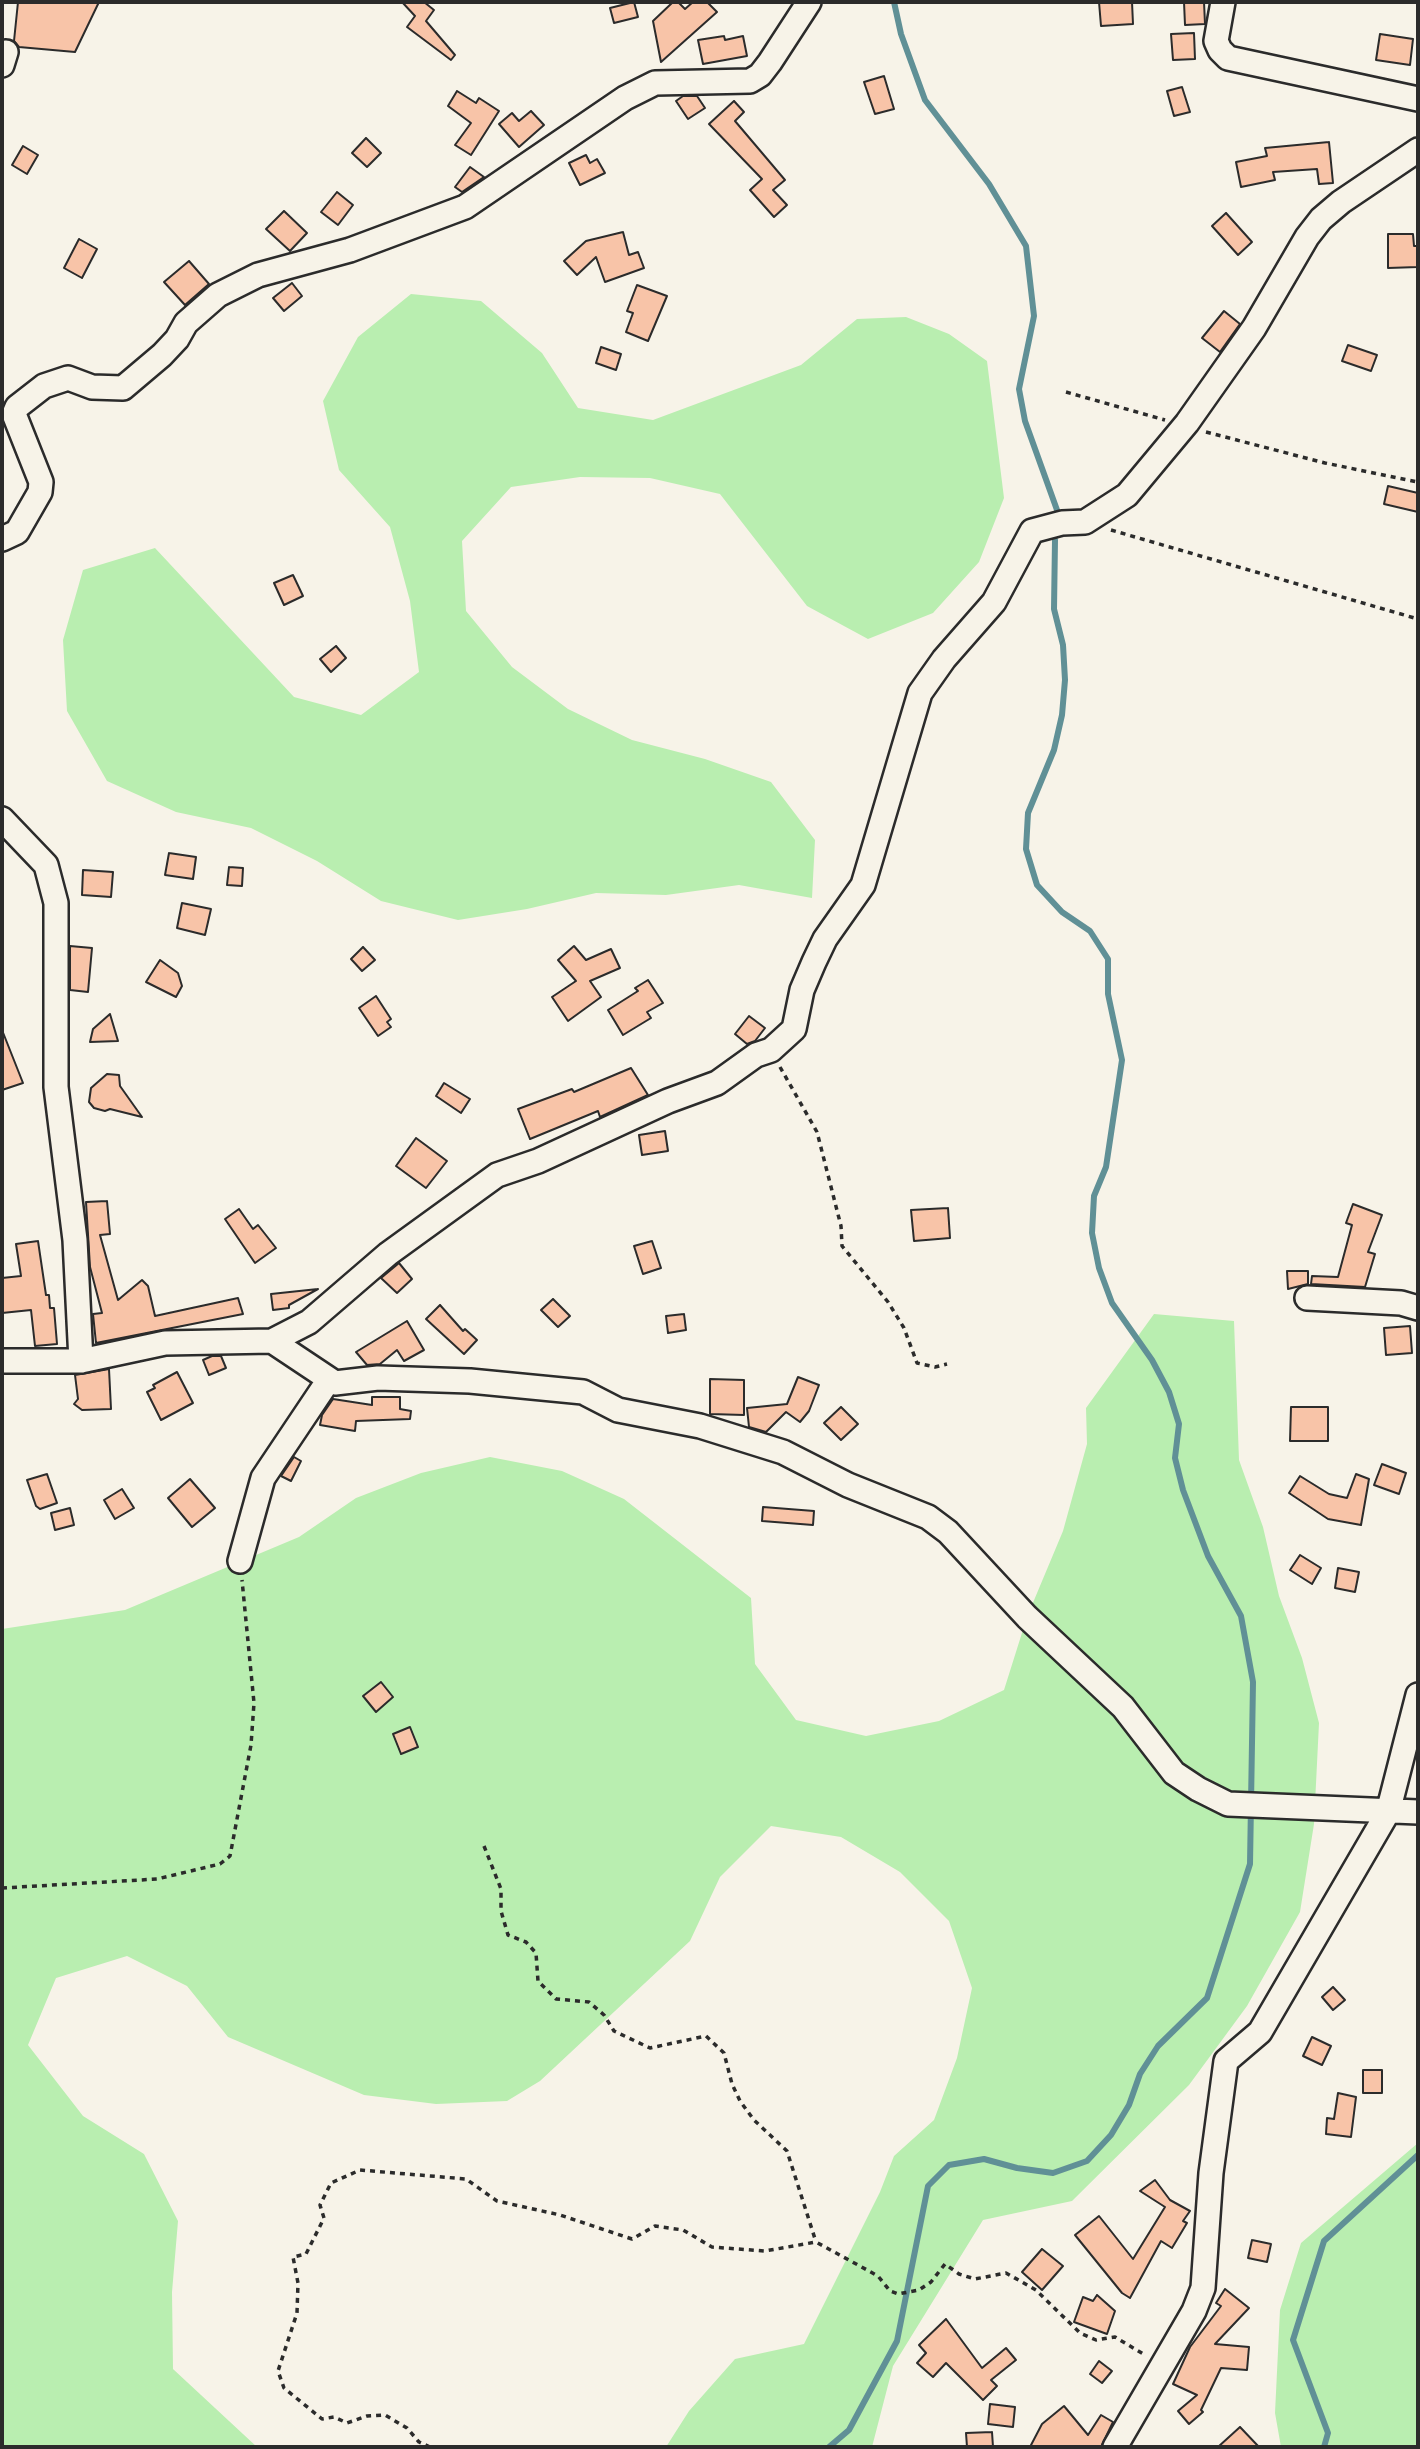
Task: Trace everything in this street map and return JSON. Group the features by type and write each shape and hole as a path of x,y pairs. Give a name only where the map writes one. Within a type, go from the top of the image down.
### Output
{"street":[{"path":"2,538 17,532 40,492 41,482 9,405 44,386 68,378 92,387 123,388 162,355 177,339 186,323 218,295 258,275 350,250 465,207 625,98 655,83 750,81 760,75 770,62 809,2"},
{"path":"1223,2 1216,41 1228,58 1418,99"},
{"path":"2,1361 81,1361 165,1343 272,1341 309,1322 387,1254 497,1175 537,1161 668,1101 717,1083 756,1055 771,1050 794,1029 802,990 825,939 863,885 920,693 944,659 994,602 1032,531 1062,523 1085,522 1127,495 1187,423 1254,328 1307,237 1321,219 1340,202 1418,150"},
{"path":"2,819 46,865 56,903 56,1087 75,1240 81,1361"},
{"path":"1307,1298 1401,1303 1418,1308"},
{"path":"272,1341 328,1381 347,1383 378,1378 470,1381 583,1392 618,1410 701,1426 783,1452 848,1485 928,1517 948,1532 1027,1618 1123,1707 1174,1773 1199,1789 1228,1804 1418,1812"},
{"path":"240,1561 263,1478 328,1381"},
{"path":"1115,2447 1194,2311 1203,2288 1211,2174 1226,2061 1260,2032 1388,1812 1418,1695"}],"path":[{"path":"1066,392 1172,422"},
{"path":"1198,429 1325,463 1418,482"},
{"path":"1085,522 1418,620"},
{"path":"771,1050 817,1132 841,1226 842,1246 888,1302 904,1328 917,1363 935,1367 947,1364"},
{"path":"2,1888 157,1879 220,1864 230,1856 251,1745 254,1703 240,1561"},
{"path":"484,1846 501,1889 501,1911 508,1935 526,1942 536,1953 538,1981 556,2000 589,2002 604,2015 614,2031 650,2048 706,2036 724,2053 732,2084 740,2101 754,2120 787,2151 816,2242"},
{"path":"430,2447 419,2442 407,2428 386,2415 367,2416 347,2423 334,2417 323,2419 285,2388 278,2371 297,2313 298,2283 293,2257 306,2254 324,2218 320,2205 331,2183 360,2170 411,2172 466,2179 497,2201 560,2215 632,2239 655,2226 683,2230 712,2247 765,2251 816,2242 878,2276 890,2291 898,2294 919,2290 931,2282 945,2264 959,2274 975,2278 1006,2273 1036,2290 1080,2333 1096,2340 1115,2337 1161,2367"}],"green space":[{"path":"411,294 481,301 542,353 578,408 653,420 801,365 857,319 906,317 949,334 987,361 1004,498 979,562 933,613 868,639 807,606 720,494 650,478 580,477 511,487 462,541 466,611 512,667 568,709 632,740 705,759 771,782 815,840 812,898 739,885 666,895 596,893 527,909 458,920 381,901 317,861 251,828 176,812 107,781 67,711 63,640 83,570 155,548 294,697 361,715 419,672 410,601 390,527 339,470 323,401 358,337"},
{"path":"1154,1314 1234,1321 1239,1460 1263,1527 1279,1596 1302,1658 1319,1723 1314,1824 1300,1912 1247,2006 1189,2085 1072,2201 983,2220 893,2366 872,2447 666,2447 689,2411 735,2359 804,2344 880,2192 894,2156 934,2120 957,2058 972,1988 949,1921 900,1872 841,1837 771,1826 720,1877 690,1941 540,2081 507,2101 436,2104 364,2095 228,2037 187,1986 127,1956 56,1978 28,2045 83,2116 144,2154 178,2221 172,2292 173,2369 257,2447 2,2447 2,1629 125,1610 299,1537 356,1498 421,1473 490,1457 562,1471 624,1499 751,1598 755,1664 796,1720 866,1736 939,1721 1004,1690 1027,1617 1063,1531 1087,1444 1086,1408"},
{"path":"1418,2143 1418,2447 1281,2447 1275,2413 1280,2310 1301,2243"}],"building":[{"path":"18,2 99,2 75,52 19,47 14,41"},
{"path":"402,2 424,2 434,10 426,21 455,55 451,60 407,27 415,16"},
{"path":"634,2 638,17 614,23 610,8"},
{"path":"673,2 678,2 685,9 693,2 707,2 717,12 661,62 653,21"},
{"path":"1099,2 1132,2 1133,24 1101,26"},
{"path":"1184,2 1204,2 1205,24 1185,25"},
{"path":"1194,33 1195,59 1173,60 1171,34"},
{"path":"1380,34 1413,39 1410,65 1376,60"},
{"path":"724,36 725,40 743,36 747,56 703,64 698,40"},
{"path":"884,76 894,109 875,114 864,82"},
{"path":"1182,87 1190,112 1174,116 1167,91"},
{"path":"457,91 476,103 479,98 499,111 471,155 455,145 471,123 448,106"},
{"path":"683,96 697,96 705,108 688,119 676,101"},
{"path":"734,101 744,112 735,121 785,180 773,190 787,205 774,217 750,190 762,179 709,124"},
{"path":"531,111 544,125 519,147 499,124 512,113 519,121"},
{"path":"366,138 381,153 367,167 352,153"},
{"path":"1329,142 1333,183 1319,184 1317,169 1273,172 1275,180 1241,187 1236,162 1267,156 1265,148"},
{"path":"23,146 38,155 27,174 12,165"},
{"path":"586,155 590,163 597,159 605,173 580,185 569,163"},
{"path":"470,167 484,177 462,192 455,187"},
{"path":"337,192 353,205 338,225 321,212"},
{"path":"284,211 307,233 290,251 266,229"},
{"path":"1226,213 1252,242 1238,255 1212,226"},
{"path":"623,232 629,255 638,252 644,268 605,282 596,257 577,275 564,261 586,241"},
{"path":"1388,234 1413,234 1414,246 1418,246 1418,267 1388,268"},
{"path":"79,239 97,249 82,278 64,268"},
{"path":"189,261 209,284 185,305 164,282"},
{"path":"292,283 302,296 284,311 273,298"},
{"path":"637,285 667,296 648,341 626,332 633,313 627,311"},
{"path":"1224,311 1240,324 1220,352 1202,338"},
{"path":"1348,345 1377,355 1371,371 1342,361"},
{"path":"601,347 621,354 616,370 596,363"},
{"path":"1388,486 1418,493 1418,512 1384,504"},
{"path":"293,575 303,596 284,605 274,583"},
{"path":"336,646 346,658 331,672 320,659"},
{"path":"169,853 196,857 193,879 165,875"},
{"path":"229,867 243,868 242,886 227,885"},
{"path":"83,870 113,872 111,897 82,895"},
{"path":"182,903 211,909 205,935 177,928"},
{"path":"70,946 92,948 88,992 70,990"},
{"path":"574,946 586,960 611,949 620,968 590,981 601,997 568,1021 552,997 576,981 558,960"},
{"path":"363,947 375,960 362,971 351,959"},
{"path":"160,960 178,973 182,986 176,997 146,982"},
{"path":"648,980 663,1003 647,1012 651,1018 623,1035 608,1010 638,991 635,988"},
{"path":"376,996 391,1019 387,1022 391,1027 378,1036 359,1008"},
{"path":"110,1014 118,1041 90,1042 93,1029"},
{"path":"749,1016 765,1028 755,1041 747,1044 735,1034"},
{"path":"2,1030 23,1083 2,1090"},
{"path":"631,1068 648,1095 600,1117 598,1111 530,1139 518,1109 572,1089 574,1092"},
{"path":"107,1074 119,1075 120,1086 142,1117 94,1108 89,1102 91,1088"},
{"path":"444,1083 470,1099 461,1113 436,1096"},
{"path":"665,1131 668,1151 642,1155 639,1135"},
{"path":"416,1138 447,1161 426,1188 396,1166"},
{"path":"107,1201 110,1234 100,1235 118,1300 142,1280 148,1286 155,1316 238,1298 243,1314 96,1343 93,1314 102,1313 90,1267 86,1202"},
{"path":"1353,1204 1382,1215 1368,1252 1375,1254 1365,1287 1311,1284 1312,1276 1338,1277 1352,1225 1346,1223"},
{"path":"948,1208 950,1238 914,1241 911,1210"},
{"path":"239,1209 253,1229 258,1225 276,1248 255,1263 225,1219"},
{"path":"38,1241 46,1295 49,1295 50,1308 54,1308 57,1344 35,1346 31,1310 2,1313 2,1278 21,1276 16,1244"},
{"path":"652,1241 661,1268 643,1274 634,1246"},
{"path":"399,1263 412,1279 397,1293 381,1278"},
{"path":"1287,1271 1308,1271 1308,1284 1288,1289"},
{"path":"318,1289 289,1305 289,1308 273,1310 271,1294"},
{"path":"553,1299 570,1316 558,1327 541,1310"},
{"path":"440,1305 463,1331 465,1329 477,1340 464,1354 426,1319"},
{"path":"684,1314 686,1330 668,1333 666,1316"},
{"path":"407,1321 424,1350 404,1361 397,1350 380,1364 367,1365 356,1352"},
{"path":"1410,1326 1412,1353 1386,1355 1384,1328"},
{"path":"221,1356 226,1368 209,1375 203,1360"},
{"path":"109,1369 111,1409 82,1410 74,1404 78,1399 75,1375"},
{"path":"177,1372 193,1403 161,1420 147,1392 155,1388 153,1385"},
{"path":"798,1377 819,1385 809,1411 800,1422 786,1412 766,1432 749,1427 747,1408 787,1404"},
{"path":"710,1379 744,1380 744,1415 710,1414"},
{"path":"372,1397 400,1397 400,1409 411,1411 410,1419 356,1421 355,1431 320,1425 322,1415 333,1399 372,1405"},
{"path":"841,1407 858,1424 841,1440 824,1423"},
{"path":"1291,1407 1328,1407 1328,1441 1290,1441"},
{"path":"294,1457 301,1461 291,1481 281,1476"},
{"path":"1382,1464 1406,1473 1399,1494 1374,1485"},
{"path":"47,1474 57,1503 40,1509 36,1506 27,1480"},
{"path":"1356,1474 1369,1479 1361,1525 1328,1519 1289,1493 1300,1476 1329,1494 1347,1498"},
{"path":"190,1479 215,1508 192,1527 168,1498"},
{"path":"122,1489 134,1508 115,1519 104,1500"},
{"path":"763,1507 814,1511 813,1525 762,1521"},
{"path":"70,1508 74,1525 55,1530 51,1513"},
{"path":"1300,1555 1321,1568 1312,1584 1290,1570"},
{"path":"1338,1568 1359,1572 1355,1592 1335,1588"},
{"path":"381,1682 393,1697 376,1712 363,1696"},
{"path":"410,1727 418,1747 401,1754 393,1734"},
{"path":"1333,1987 1345,2000 1333,2010 1322,1997"},
{"path":"1312,2037 1331,2046 1322,2065 1303,2056"},
{"path":"1363,2070 1382,2070 1382,2093 1363,2093"},
{"path":"1338,2093 1356,2097 1351,2137 1326,2134 1327,2118 1334,2119"},
{"path":"1155,2180 1170,2200 1190,2211 1183,2221 1187,2223 1172,2248 1161,2241 1130,2298 1122,2293 1075,2235 1099,2216 1133,2259 1165,2207 1140,2191"},
{"path":"1252,2240 1271,2244 1267,2262 1248,2258"},
{"path":"1042,2249 1063,2266 1042,2290 1022,2272"},
{"path":"1225,2289 1249,2308 1215,2344 1249,2347 1247,2370 1221,2368 1201,2410 1203,2412 1189,2424 1178,2411 1197,2395 1173,2384 1190,2347 1221,2306 1216,2303"},
{"path":"1097,2295 1115,2311 1107,2334 1074,2322 1083,2297 1093,2301"},
{"path":"946,2319 982,2368 1006,2348 1016,2360 991,2380 997,2386 983,2400 946,2363 933,2377 917,2363 926,2353 919,2345"},
{"path":"1099,2361 1112,2371 1102,2383 1090,2374"},
{"path":"990,2404 1015,2407 1013,2427 988,2424"},
{"path":"1064,2406 1088,2435 1101,2415 1113,2422 1101,2447 1030,2447 1042,2424"},
{"path":"1240,2427 1259,2447 1218,2447"},
{"path":"992,2432 993,2447 967,2447 966,2433"}],"waterway":[{"path":"894,2 901,34 925,100 989,184 1026,246 1034,316 1019,389 1025,421 1057,510"},
{"path":"829,2447 849,2430 897,2341 928,2186 949,2165 984,2159 1017,2168 1053,2173 1087,2161 1111,2135 1129,2105 1140,2074 1158,2046 1207,1998 1250,1864 1253,1682 1241,1616 1208,1556 1183,1490 1175,1458 1179,1424 1169,1392 1152,1360 1112,1303 1099,1268 1092,1233 1094,1196 1106,1167 1122,1060 1108,994 1108,959 1090,931 1062,912 1037,885 1026,849 1028,813 1054,750 1062,715 1065,680 1063,645 1054,609 1055,540"},
{"path":"1324,2447 1328,2433 1293,2340 1324,2241 1418,2155"}]}
